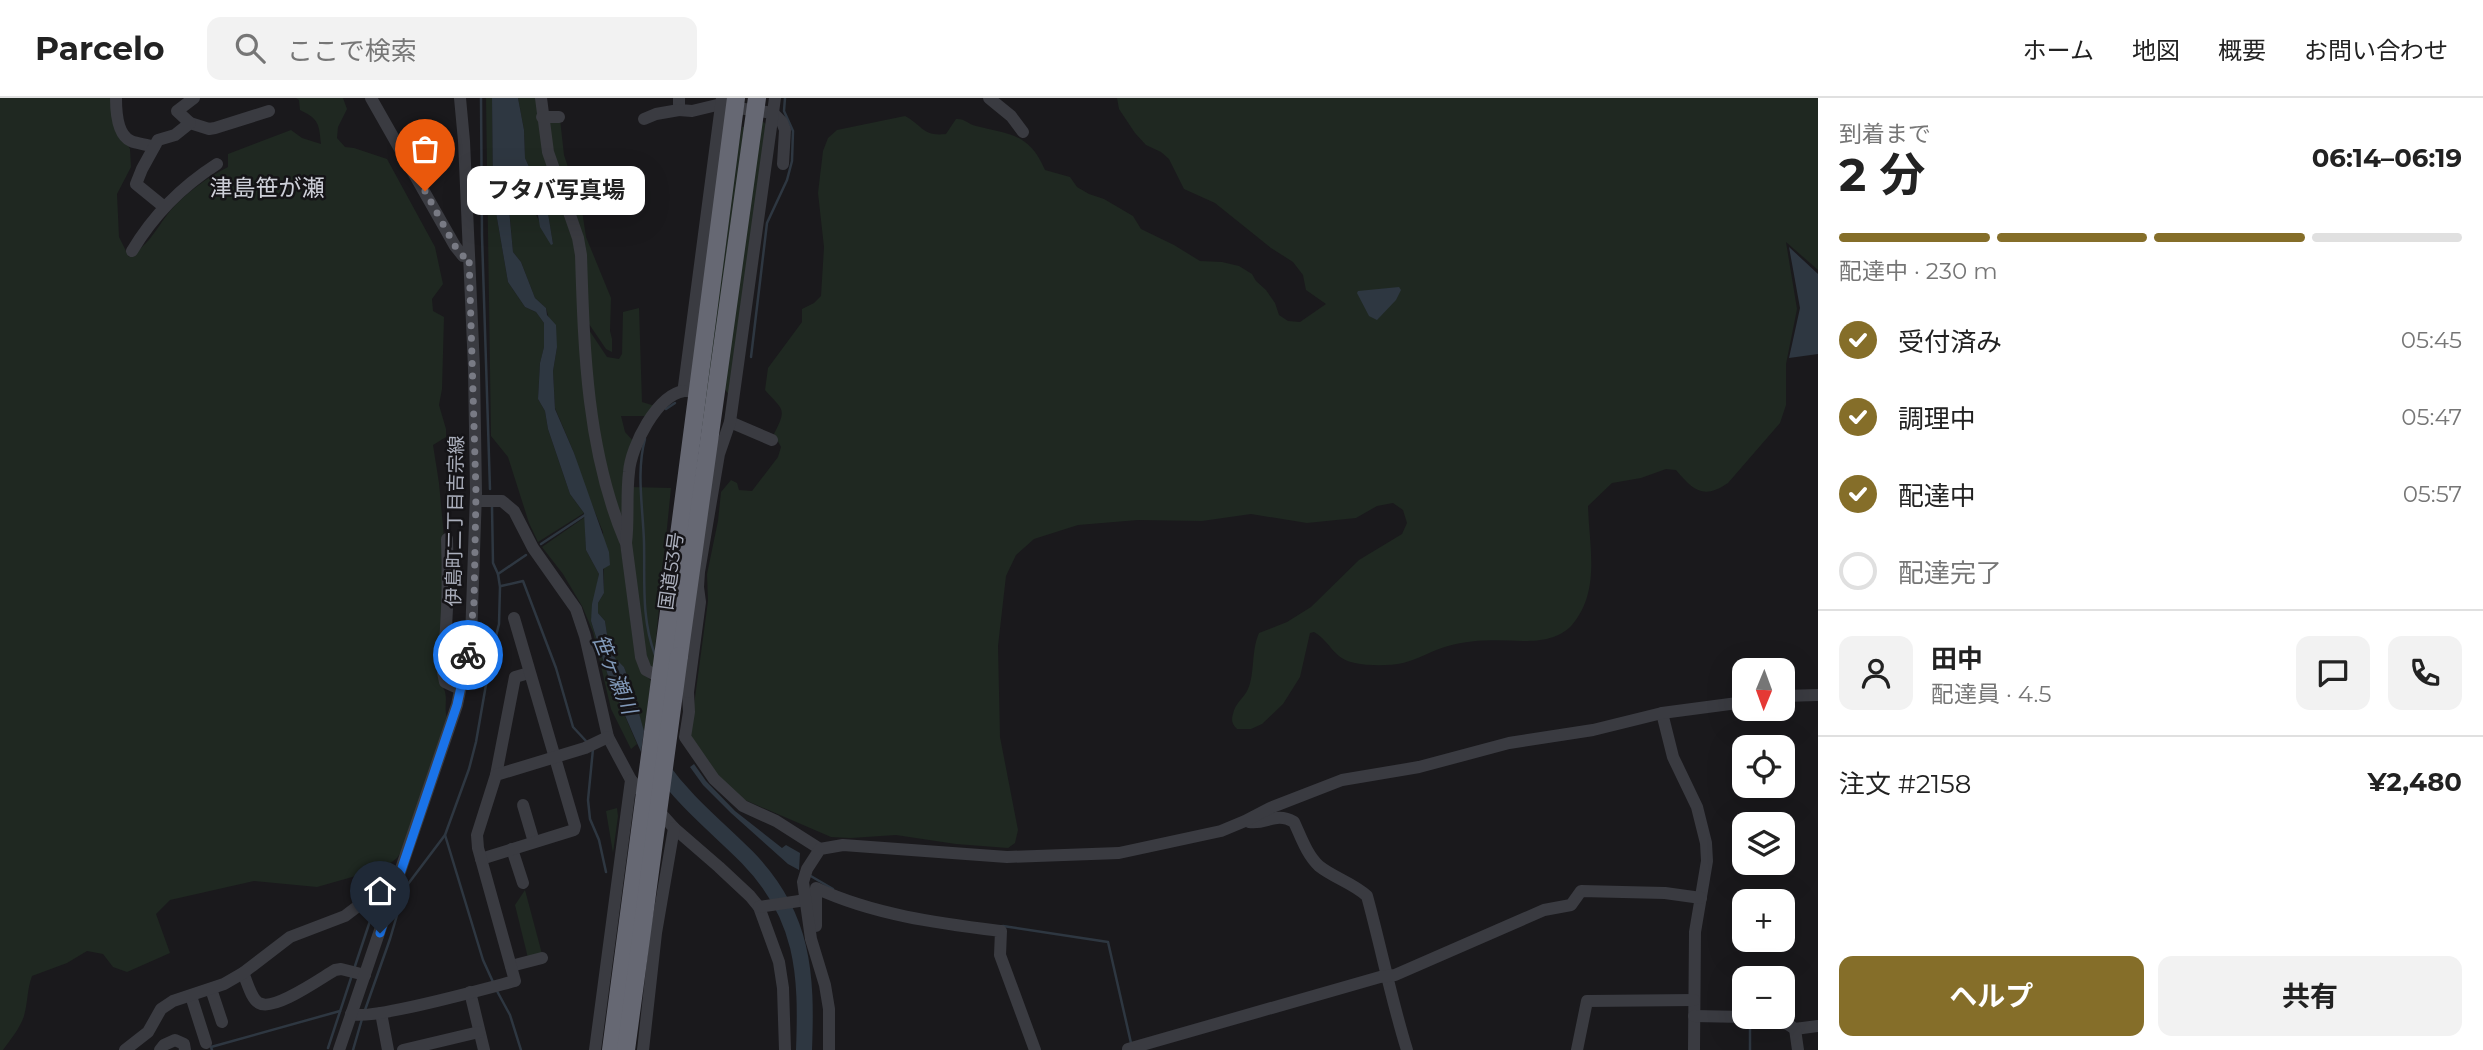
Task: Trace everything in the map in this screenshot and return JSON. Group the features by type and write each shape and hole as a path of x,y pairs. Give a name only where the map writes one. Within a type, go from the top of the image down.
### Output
{"highway":[{"name":"国道53号","path":"611,1050 670,604 690,391 728,102"},
{"name":"国道53号","path":"625,1050 679,656 724,400 762,107"}],"street":[{"path":"116,98 118,123 125,136 131,142 154,147"},
{"path":"194,98 177,111 190,123 209,129 269,111"},
{"path":"387,98 374,102 455,246 463,256 469,256"},
{"name":"伊島町二丁目吉宗線","path":"339,1050 359,1015 356,972 375,908 398,882 460,688 472,627 476,500 469,256 460,98"},
{"path":"541,98 548,152 578,238 592,425 597,453 626,543 639,644 646,670 688,692"},
{"path":"762,107 775,98"},
{"path":"989,98 1011,116 1023,132"},
{"path":"644,119 679,104 692,111 728,102 762,107 782,122 785,130 783,164"},
{"path":"542,117 559,117"},
{"path":"163,206 136,184 158,140 175,135 190,123"},
{"path":"132,251 163,206 194,178 217,164"},
{"path":"626,543 629,525 629,470 638,441 653,412 676,392 690,391"},
{"path":"724,400 730,422 719,454 699,572 700,602 685,737 714,779 744,806 776,821 820,849 843,845 1007,857 1119,853 1221,831 1270,808 1342,780 1459,758 1498,745 1593,730 1662,713 1732,704"},
{"path":"730,422 772,440"},
{"path":"476,500 502,501 514,511 533,548 576,609 585,636 608,737 631,780 674,828 761,907 779,961 783,988 785,1050"},
{"path":"447,539 449,572 446,632 441,657 445,682 460,688"},
{"path":"481,859 574,830 575,826 514,618"},
{"path":"359,1015 381,1013 515,981 481,859 477,835 496,775 515,677 529,673"},
{"path":"1796,696 1818,695"},
{"path":"1662,713 1673,757 1697,807 1707,861 1695,932 1694,1050"},
{"path":"496,775 589,746 608,737"},
{"path":"595,1050 631,780"},
{"path":"523,805 534,842"},
{"path":"1245,821 1256,823 1286,817 1294,822 1310,855 1318,865 1360,889 1367,896 1390,995 1407,1050"},
{"path":"643,1050 656,933 674,828"},
{"path":"512,849 523,883"},
{"path":"820,849 805,873 803,901 825,985 829,1009 829,1050"},
{"path":"668,861 680,851 702,853"},
{"path":"125,1050 139,1046 161,1009 173,1001 211,989 243,973 290,937 345,916 375,908 383,887 398,882"},
{"path":"811,939 816,926 816,888 867,907 911,918 1001,931 1000,955 1035,1050"},
{"path":"1130,1048 1395,975 1544,910 1571,905 1581,891 1665,893 1701,898"},
{"path":"761,907 803,901"},
{"path":"612,926 656,933"},
{"path":"511,966 542,958"},
{"path":"243,973 255,999 265,1004 292,996 335,970 356,972"},
{"path":"211,989 222,1022"},
{"path":"470,992 484,1050"},
{"path":"191,996 206,1043"},
{"path":"1577,1050 1587,1001 1694,1000"},
{"path":"381,1013 388,1050"},
{"path":"1694,1016 1732,1017"},
{"path":"1798,1050 1795,1029 1818,1026"},
{"path":"403,1050 479,1032"},
{"path":"160,1050 175,1040 184,1044 185,1050"}],"shaded area":[{"path":"0,98 113,98 116,124 130,149 131,167 117,194 119,237 129,257 148,241 183,198 228,167 228,154 291,130 302,138 321,144 317,123 300,110 299,100 296,98 343,98 347,109 338,127 337,138 345,147 387,159 435,247 443,284 432,299 433,311 444,317 439,405 446,437 433,445 445,548 441,684 445,693 447,718 403,849 397,858 384,868 317,887 254,881 170,900 156,914 170,953 127,972 113,967 103,954 87,951 67,963 32,976 22,1020 3,1050 0,1050"},
{"path":"486,98 492,98 493,195 508,282 525,307 536,312 544,323 538,399 545,411 548,429 570,494 584,513 538,542 529,523 508,457 491,436"},
{"path":"518,98 539,98 576,238 589,426 617,528 643,671 651,681 644,731 624,667 615,659 608,641 605,621 598,613 598,603 604,593 603,532 555,408 553,371 557,347 546,308 535,298 521,262 513,252 508,176 528,199 553,244 547,207 525,158 524,130"},
{"path":"1117,98 1818,98 1818,270 1786,242 1797,309 1786,364 1786,405 1780,423 1728,483 1719,488 1705,492 1699,490 1676,470 1666,469 1641,478 1612,483 1588,506 1591,568 1587,598 1572,625 1561,633 1536,640 1466,642 1403,663 1379,665 1348,661 1337,654 1320,636 1314,632 1310,633 1300,677 1283,704 1262,724 1251,729 1237,729 1232,718 1250,683 1259,633 1287,622 1311,607 1359,560 1402,534 1407,523 1403,510 1393,503 1377,506 1356,518 1307,523 1251,514 1202,521 1138,520 1078,525 1034,539 1016,555 1006,576 998,646 1000,737 1018,830 1015,843 1008,848 896,835 831,837 745,800 717,778 691,744 708,601 707,574 721,492 731,480 737,483 739,490 752,491 778,457 781,447 774,434 781,419 781,409 765,390 768,368 802,322 802,309 821,296 824,247 818,193 823,151 828,138 837,130 905,116 932,134 946,134 956,119 959,119 1009,134 1032,149 1045,170 1070,177 1077,187 1133,216 1141,229 1200,261 1239,266 1252,274 1275,303 1279,315 1288,321 1300,322 1326,304 1306,290 1303,275 1293,262 1271,248 1215,203 1184,189 1169,159 1146,145 1135,133 1119,109"},
{"path":"550,117 560,119 564,155 582,210 586,237 611,298 612,352 606,349 587,321 584,256 550,152"},
{"path":"762,121 766,124 729,395 724,388"},
{"path":"742,127 707,430 698,428 727,201"},
{"path":"639,308 642,402 655,406 648,416 621,416 625,432 634,442 621,525 600,452 587,327 607,357 619,359 622,354 623,312"},
{"path":"631,487 671,488 653,668 648,666 629,544"},
{"path":"585,517 586,550 599,574 591,621 609,679 637,744 631,749 611,709 593,632 582,606 563,574 542,547"},
{"path":"617,808 618,816 613,853 606,811"},
{"path":"525,890 542,954 528,958 515,905"}],"water":[{"path":"492,98 518,98 524,130 525,158 547,207 551,245 540,227 538,215 512,178 506,177 513,252 521,262 535,298 546,308 547,315 556,325 557,347 553,371 555,409 574,453 609,552 610,565 603,569 604,593 598,603 598,613 605,621 608,641 615,658 624,667 633,692 644,731 641,752 609,679 591,621 599,574 586,550 584,513 570,494 548,429 545,411 538,399 544,323 536,312 525,307 508,282 493,195"},
{"path":"1789,247 1818,274 1818,354 1789,358 1800,308"},
{"path":"1399,287 1401,290 1396,300 1377,320 1369,316 1357,293 1358,291"},
{"path":"694,764 706,781 735,811 782,848 786,845 800,853 799,870 788,864 703,785 690,767"}],"waterway":[{"path":"481,98 482,236 490,489"},
{"path":"751,357 767,223 787,180 792,161 793,131 784,111 785,98"},
{"path":"666,409 675,403"},
{"path":"645,439 640,477 645,599 655,655"},
{"path":"365,1010 405,888 445,835 476,742 499,624 500,587 493,563 492,507"},
{"path":"541,544 585,515"},
{"path":"498,574 526,555"},
{"path":"501,586 523,581 556,668 573,727 586,741"},
{"path":"593,749 588,800 590,819 599,840 606,872"},
{"name":"笹ヶ瀬川","path":"659,765 690,802 747,857 780,901 791,924 802,971 804,1050"},
{"path":"445,835 483,960 493,982"},
{"path":"809,875 833,889"},
{"path":"354,969 377,900 385,897"},
{"path":"1003,926 1108,942 1131,1043"},
{"path":"328,1048 352,975"},
{"path":"497,991 510,1015 521,1050"},
{"path":"212,1050 211,1047 340,1011"},
{"path":"353,1050 362,1019"},
{"path":"1750,1029 1750,1050"}],"way so far":[{"path":"425,191 455,246 463,256 469,256 476,493 474,602 468,655"}],"place":[{"name":"フタバ写真場","path":"425,191"}],"district":[{"name":"津島笹が瀬","path":"267,188"}],"route":[{"path":"380,933 457,705 468,655"}]}
